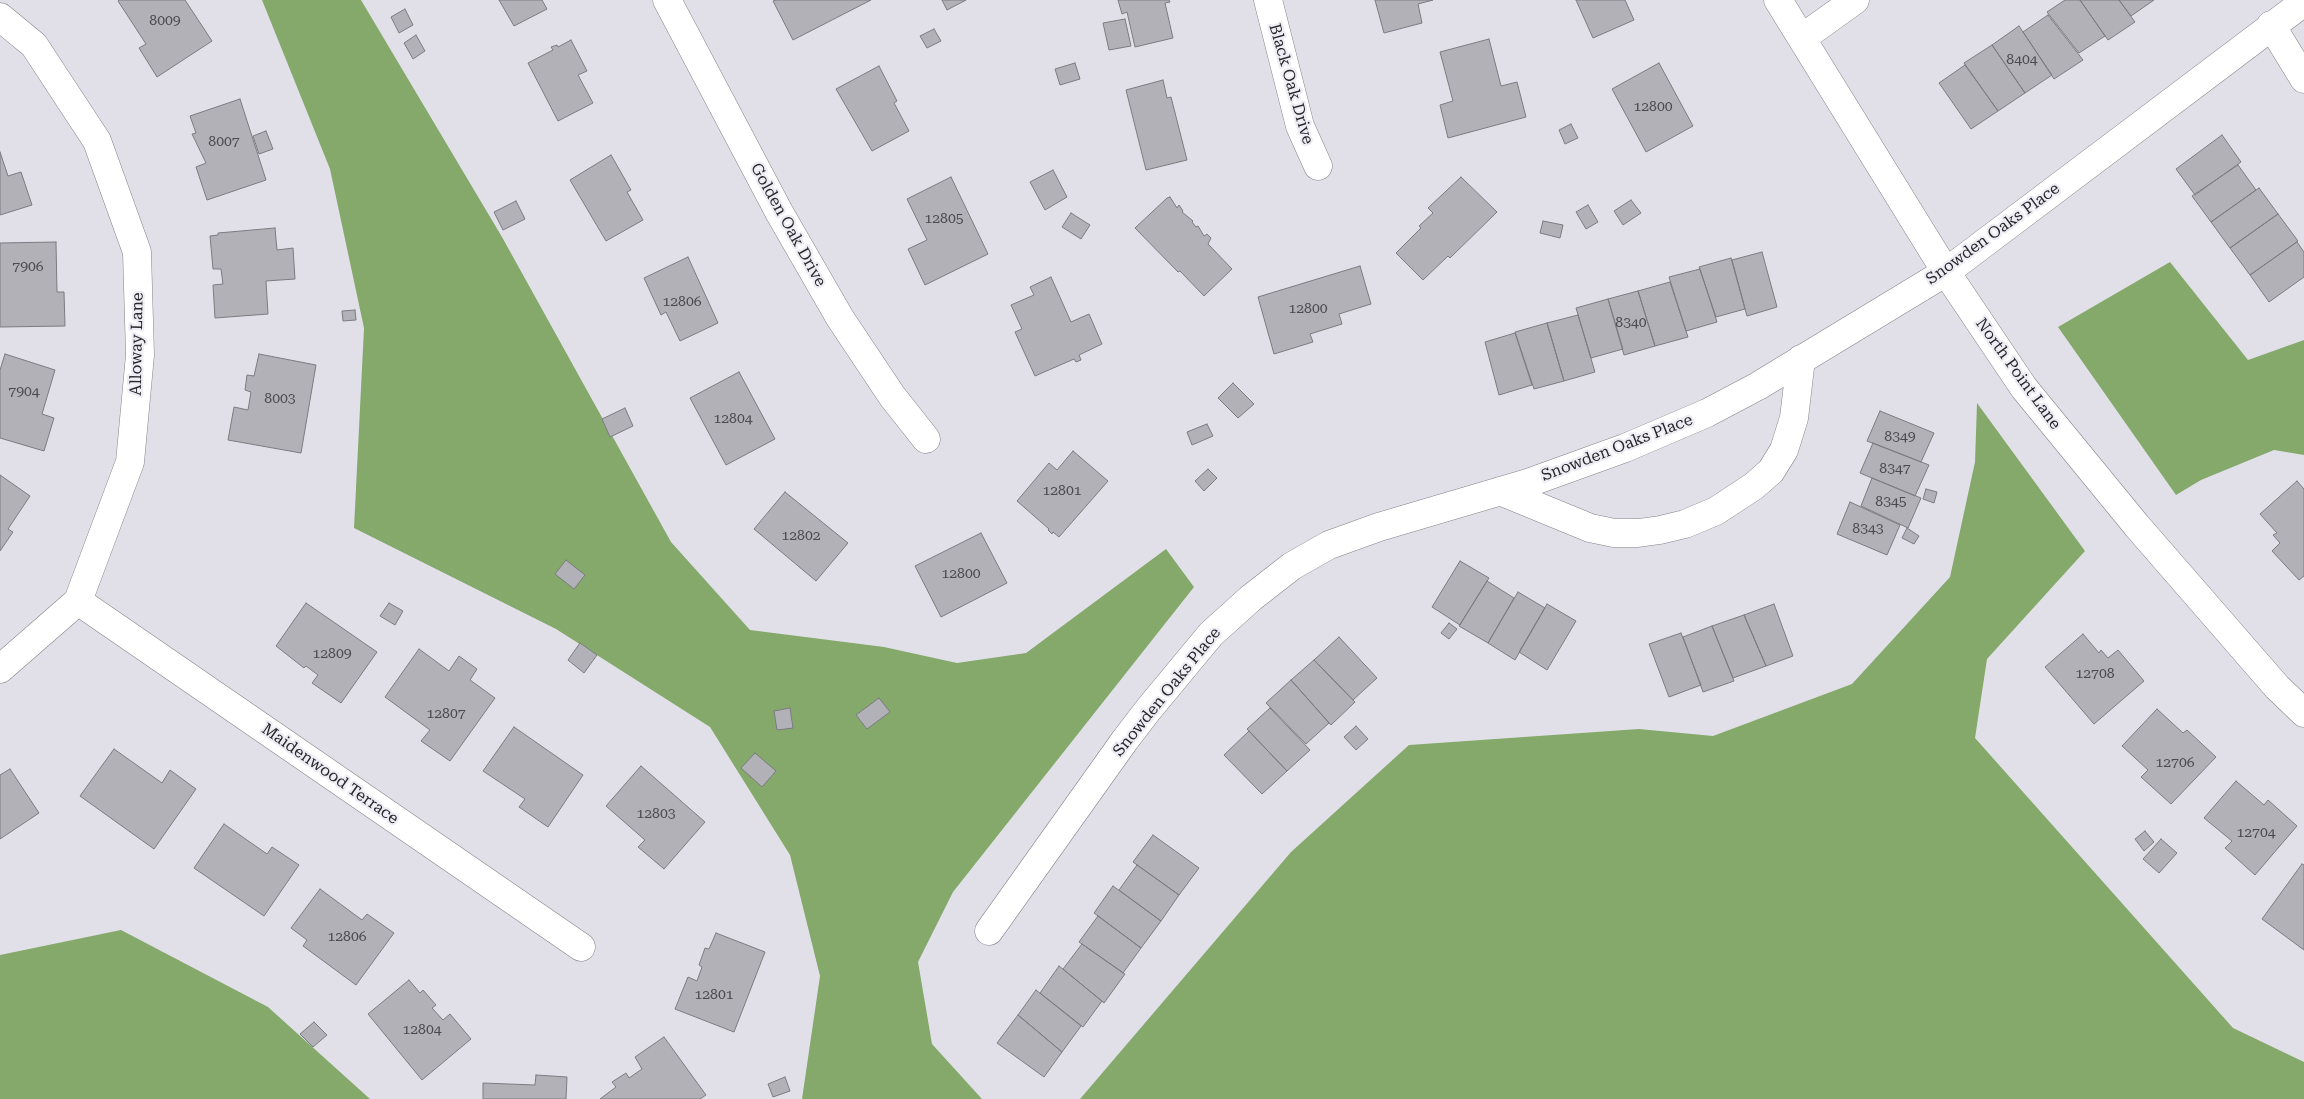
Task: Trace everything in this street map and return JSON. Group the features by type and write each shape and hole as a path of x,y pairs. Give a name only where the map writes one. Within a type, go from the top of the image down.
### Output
{"street":[{"name":"Golden Oak Drive","path":"667,0 779,212 840,318 892,396 926,438"},
{"name":"Black Oak Drive","path":"1268,0 1300,126 1318,166"},
{"name":"North Point Lane","path":"1778,0 1946,272 2024,388 2137,526 2271,679 2304,713"},
{"path":"1802,38 1855,0"},
{"name":"Snowden Oaks Place","path":"989,931 1124,740 1211,634 1251,598 1292,566 1329,545 1379,527 1500,492 1580,465 1707,413 1758,386 1946,272 2270,25 2304,2"},
{"name":"Alloway Lane","path":"0,17 34,45 98,141 137,252 140,355 130,462 78,601 0,668"},
{"path":"2270,25 2304,79"},
{"path":"1500,492 1590,528 1614,533 1660,530 1685,524 1716,511 1747,491 1765,476 1784,450 1794,418 1801,359"},
{"name":"Maidenwood Terrace","path":"78,601 581,947"}],"green space":[{"path":"262,0 361,0 502,237 671,542 750,630 884,647 957,663 1026,653 1166,549 1194,587 953,892 918,962 932,1044 982,1099 802,1099 820,976 790,855 710,727 556,629 354,528 364,328 330,169"},
{"path":"2170,262 2248,360 2304,340 2304,455 2274,450 2201,480 2176,495 2058,327"},
{"path":"1977,403 2085,551 1987,659 1975,738 2233,1028 2304,1062 2304,1099 1080,1099 1291,852 1409,745 1639,729 1713,736 1852,684 1950,577 1975,462"},
{"path":"121,930 268,1007 370,1099 0,1099 0,955"}],"building":[{"path":"119,0 185,0 212,41 157,77 139,48 146,44"},
{"path":"499,0 542,0 547,9 514,26"},
{"path":"871,0 793,40 773,1"},
{"path":"942,0 966,0 947,10"},
{"path":"1118,0 1169,0 1170,2 1165,3 1173,38 1135,47 1127,12 1122,14"},
{"path":"1375,0 1433,0 1418,4 1422,23 1384,33"},
{"path":"1576,0 1625,0 1634,20 1593,38"},
{"path":"2065,0 2080,0 2105,36 2079,53 2047,12"},
{"path":"2080,0 2119,0 2135,22 2108,40"},
{"path":"2119,0 2154,0 2131,16"},
{"path":"405,9 413,25 399,33 391,17"},
{"path":"2048,15 2083,60 2054,79 2023,32"},
{"path":"1125,19 1131,46 1109,50 1103,23"},
{"path":"2019,26 2052,75 2025,93 1992,45"},
{"path":"934,29 941,41 927,48 920,36"},
{"path":"416,35 425,51 413,59 404,43"},
{"path":"1489,39 1501,86 1517,82 1526,117 1448,138 1440,105 1453,101 1440,52"},
{"path":"571,40 587,71 578,75 593,103 558,121 528,63 553,50 551,47 557,45 558,47"},
{"path":"1992,45 2025,93 1998,111 1964,63"},
{"path":"1075,63 1080,79 1060,85 1055,69"},
{"path":"1659,63 1693,126 1646,152 1612,89"},
{"path":"1965,65 1998,111 1971,129 1939,83"},
{"path":"879,66 897,101 894,103 909,131 872,151 836,89"},
{"path":"1163,80 1167,98 1171,97 1187,160 1146,170 1126,90"},
{"path":"240,99 266,180 207,200 196,167 206,163 192,134 196,133 190,116"},
{"path":"1571,124 1578,138 1565,144 1559,130"},
{"path":"266,131 273,149 259,154 253,136"},
{"path":"2222,135 2241,162 2195,195 2176,169"},
{"path":"0,152 8,176 21,172 32,205 0,215"},
{"path":"611,155 631,190 627,192 643,220 606,241 570,180"},
{"path":"2238,165 2256,190 2211,222 2192,196"},
{"path":"1053,170 1067,197 1045,210 1030,182"},
{"path":"951,177 988,254 925,285 908,249 927,240 907,199"},
{"path":"1461,177 1497,212 1450,258 1448,256 1423,280 1396,253 1433,213 1428,208"},
{"path":"2259,188 2278,214 2230,248 2211,222"},
{"path":"1170,197 1177,208 1179,205 1182,212 1193,221 1196,227 1198,226 1204,236 1207,234 1211,238 1208,244 1232,269 1204,296 1135,228"},
{"path":"1631,200 1641,213 1623,225 1614,211"},
{"path":"516,201 525,219 503,230 494,212"},
{"path":"1588,205 1598,222 1586,229 1576,212"},
{"path":"1071,213 1090,225 1081,239 1062,227"},
{"path":"2278,214 2298,241 2250,275 2230,248"},
{"path":"1543,221 1563,225 1560,238 1540,233"},
{"path":"275,228 277,250 293,248 295,279 266,281 268,314 215,318 213,285 223,284 221,269 213,269 210,236 218,235 218,233"},
{"path":"56,242 57,292 64,292 65,326 0,327 0,243"},
{"path":"2297,242 2304,252 2304,277 2269,302 2250,275"},
{"path":"1762,252 1777,307 1747,316 1732,260"},
{"path":"688,257 718,323 680,341 666,312 661,315 644,278"},
{"path":"1731,258 1745,309 1716,317 1699,267"},
{"path":"1360,266 1371,304 1339,314 1342,324 1310,334 1313,342 1274,354 1258,297"},
{"path":"1700,269 1717,322 1686,331 1669,277"},
{"path":"1051,277 1071,322 1089,314 1102,344 1079,355 1081,360 1076,362 1074,359 1035,376 1015,332 1022,329 1011,305 1034,295 1030,287"},
{"path":"1670,282 1688,337 1655,346 1638,291"},
{"path":"1638,291 1655,346 1624,355 1608,299"},
{"path":"1608,299 1623,349 1591,358 1576,308"},
{"path":"355,310 356,320 343,321 342,311"},
{"path":"1578,315 1595,372 1564,381 1547,323"},
{"path":"1547,323 1564,381 1534,389 1515,332"},
{"path":"1515,333 1532,385 1499,395 1485,342"},
{"path":"5,354 55,370 42,414 54,418 44,451 0,438 0,370"},
{"path":"259,354 316,365 301,453 228,440 234,407 248,410 251,392 245,390 247,375 254,376"},
{"path":"739,372 775,439 726,465 690,398"},
{"path":"1233,383 1254,404 1238,418 1218,398"},
{"path":"625,408 633,426 610,437 602,419"},
{"path":"1880,411 1934,433 1921,462 1867,441"},
{"path":"1207,424 1213,436 1192,445 1187,432"},
{"path":"1873,443 1929,465 1915,496 1860,473"},
{"path":"1073,451 1108,481 1059,537 1053,532 1052,534 1049,529 1017,501 1049,463 1057,470"},
{"path":"1208,469 1217,478 1204,491 1195,481"},
{"path":"0,475 30,496 8,529 13,532 0,551"},
{"path":"1872,478 1921,498 1908,528 1861,506"},
{"path":"2297,481 2304,489 2304,576 2299,580 2272,551 2280,543 2273,535 2277,533 2260,514"},
{"path":"1926,489 1937,492 1934,503 1923,499"},
{"path":"785,492 848,543 816,581 754,529"},
{"path":"1850,502 1900,525 1887,555 1837,534"},
{"path":"1907,528 1919,536 1914,544 1902,538"},
{"path":"981,533 1007,583 941,617 915,566"},
{"path":"566,560 585,575 574,589 555,574"},
{"path":"1460,561 1489,578 1460,625 1432,607"},
{"path":"1487,581 1514,598 1488,643 1459,626"},
{"path":"1518,592 1545,608 1515,660 1488,643"},
{"path":"306,603 377,652 341,703 312,683 318,675 306,666 304,668 276,646"},
{"path":"389,603 403,611 395,625 380,616"},
{"path":"1547,604 1576,621 1547,670 1519,652"},
{"path":"1774,604 1793,656 1766,666 1744,615"},
{"path":"1744,615 1766,666 1733,678 1712,626"},
{"path":"1449,623 1457,629 1449,639 1441,633"},
{"path":"1712,626 1734,681 1703,692 1683,637"},
{"path":"1681,633 1701,685 1669,697 1649,644"},
{"path":"2083,634 2099,653 2101,650 2108,658 2118,650 2144,681 2094,724 2045,667"},
{"path":"1339,637 1377,678 1353,700 1314,660"},
{"path":"580,643 597,655 584,673 568,660"},
{"path":"419,649 449,671 459,656 477,669 470,680 495,698 450,761 421,741 430,730 385,697"},
{"path":"1314,660 1355,702 1331,725 1291,680"},
{"path":"1291,680 1329,723 1306,744 1266,703"},
{"path":"879,698 890,712 867,729 856,715"},
{"path":"790,708 793,728 777,730 774,711"},
{"path":"1270,708 1310,750 1287,771 1247,729"},
{"path":"2157,709 2183,733 2187,730 2216,757 2171,804 2141,777 2148,770 2122,746"},
{"path":"1356,726 1368,739 1356,750 1344,737"},
{"path":"514,727 583,775 548,827 519,807 525,799 483,771"},
{"path":"1249,731 1287,771 1262,794 1224,755"},
{"path":"114,749 162,783 170,770 196,789 154,849 80,796"},
{"path":"755,753 776,771 762,787 741,768"},
{"path":"641,766 705,822 664,869 638,847 645,840 606,806"},
{"path":"10,769 39,813 0,839 0,775"},
{"path":"2236,781 2264,805 2268,800 2297,826 2255,875 2225,848 2232,841 2204,818"},
{"path":"224,824 267,854 272,847 299,865 264,916 194,868"},
{"path":"2145,831 2154,842 2144,851 2135,839"},
{"path":"1153,835 1199,868 1179,895 1133,862"},
{"path":"2161,839 2177,853 2159,873 2143,859"},
{"path":"2302,864 2304,865 2304,950 2262,919"},
{"path":"1137,865 1179,895 1161,921 1119,890"},
{"path":"1113,886 1161,921 1141,948 1094,913"},
{"path":"320,889 362,920 367,914 394,933 356,985 303,946 307,940 291,928"},
{"path":"1098,916 1141,948 1123,973 1079,942"},
{"path":"716,933 765,952 734,1032 675,1009 688,977 697,981 702,967 699,965 705,948 709,949"},
{"path":"1082,944 1125,974 1104,1003 1063,969"},
{"path":"1059,966 1102,1001 1083,1027 1040,993"},
{"path":"409,980 420,993 423,990 436,1005 432,1008 443,1020 450,1014 471,1039 422,1080 368,1014"},
{"path":"1036,990 1081,1026 1062,1052 1018,1015"},
{"path":"1018,1015 1062,1052 1044,1077 997,1043"},
{"path":"314,1022 327,1035 313,1047 300,1034"},
{"path":"664,1037 706,1095 700,1099 600,1099 616,1087 612,1082 626,1073 629,1078 642,1069 635,1057"},
{"path":"536,1075 567,1077 566,1099 483,1099 483,1083 535,1085"},
{"path":"785,1077 790,1091 773,1097 768,1084"}]}
